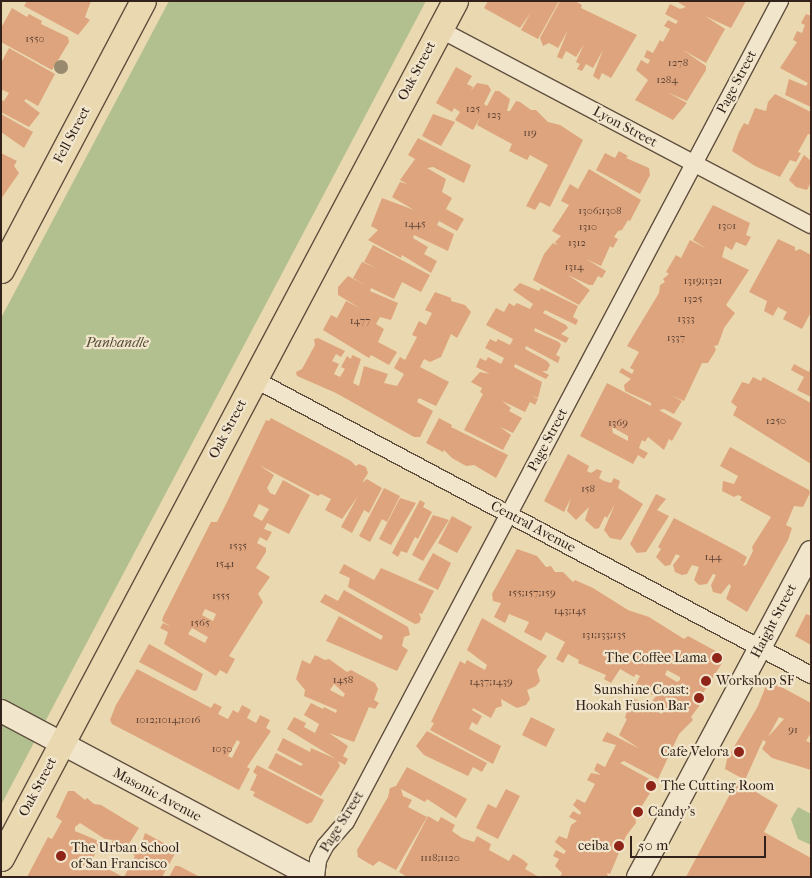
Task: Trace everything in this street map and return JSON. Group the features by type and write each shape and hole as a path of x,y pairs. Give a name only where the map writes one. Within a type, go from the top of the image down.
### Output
{"main road":[{"name":"Fell Street","path":"4,256 143,1"},
{"name":"Oak Street","path":"1,858 455,1"}],"street":[{"name":"Page Street","path":"314,877 318,860 325,846 346,822 780,1"},
{"name":"Lyon Street","path":"439,29 811,225"},
{"name":"Central Avenue","path":"254,379 811,675"},
{"name":"Haight Street","path":"638,877 760,648 804,582 811,552"},
{"name":"Masonic Avenue","path":"1,711 314,877"}],"green space":[{"name":"Panhandle","path":"169,1 426,1 1,805 1,318"},
{"path":"798,807 811,814 811,845 798,839 791,819"}],"building":[{"path":"27,1 91,1 85,17 90,20 78,35 24,6"},
{"path":"488,1 559,1 538,39 521,30 531,12 520,28 484,8"},
{"path":"560,1 575,1 582,5 581,8 637,35 611,78 602,73 599,80 593,76 603,50 593,68 586,64 582,71 577,69 580,64 576,62 584,44 576,57 566,51 562,59 557,57 568,30 558,48 549,43 543,46 540,38"},
{"path":"676,1 746,1 731,28 705,16 725,29 706,63 683,50 706,66 706,70 687,101 667,92 687,103 673,120 635,100 648,80 636,70 641,60 648,64 650,60 644,57 647,50 653,53 660,40 663,42 670,29 664,26 668,20 676,24 678,21 665,14 670,4 680,9 686,7"},
{"path":"12,8 27,17 29,14 42,21 41,24 68,37 69,42 52,70 1,42 1,28"},
{"path":"806,14 811,16 811,107 785,95 789,79 806,86 808,83 780,68 797,42 793,40 797,31 802,33 805,25 801,23"},
{"path":"9,48 55,74 38,106 26,99 24,101 40,113 29,127 1,112 1,100 4,101 9,93 3,90 1,92 1,63"},
{"path":"456,67 472,76 467,84 473,87 470,92 477,83 488,85 491,90 484,104 487,106 495,91 499,91 510,99 507,111 510,111 516,101 520,102 531,110 536,110 548,122 560,125 583,140 550,207 540,202 535,210 526,206 548,165 530,155 527,160 509,151 512,144 477,125 480,118 473,130 455,120 460,112 454,108 452,112 436,103"},
{"path":"775,94 811,112 811,135 808,134 798,152 801,153 796,162 790,160 780,177 755,166 732,151 739,132 744,123 748,125 755,108 766,111 768,102"},
{"path":"1,114 33,132 24,148 1,132"},
{"path":"433,114 455,122 441,146 422,136"},
{"path":"418,138 471,165 464,183 433,167 427,168 446,179 442,192 452,198 446,209 464,219 457,231 439,221 437,225 454,234 448,251 414,235 413,238 428,247 424,254 437,261 431,273 402,255 401,258 368,240 378,230 371,226 382,198 414,210 392,197 400,182 407,184 400,180 415,159 408,155"},
{"path":"619,151 628,156 626,158 649,168 650,175 640,194 596,170 605,153 615,158"},
{"path":"1,153 17,161 14,166 19,173 1,199"},
{"path":"804,155 811,161 811,182 807,190 796,187 789,180"},
{"path":"589,169 641,200 630,221 628,220 622,230 618,231 614,237 618,239 613,248 610,246 601,266 586,259 606,271 602,278 598,276 593,285 589,285 568,275 590,290 579,305 533,280 544,254 553,243 557,245 555,242 561,236 552,231 569,205 561,201 570,184 578,189"},
{"path":"713,205 750,223 746,235 751,237 746,246 736,242 732,250 725,246 722,257 749,270 726,305 735,313 724,328 718,345 714,346 716,350 708,363 702,363 684,401 671,395 682,401 674,414 664,409 659,410 682,423 672,441 669,439 664,450 648,437 645,442 642,440 639,448 648,453 644,459 638,455 633,464 580,436 607,383 651,406 651,403 625,391 624,385 631,379 619,372 622,368 632,374 634,370 630,368 639,352 627,346 659,293 660,285 665,282 663,279 669,274 666,272 676,255 681,258 690,240 707,249 693,240","holes":["612,427 628,436 628,441 613,433"]},
{"path":"778,239 795,247 795,251 800,249 811,255 811,312 802,329 783,319 787,312 778,307 773,316 764,311 767,301 749,292"},
{"path":"373,245 430,275 421,292 402,282 394,299 371,288 370,291 398,303 391,320 380,317 376,324 384,329 378,342 397,352 389,365 371,355 369,358 323,330 331,315 337,318 346,301 360,308 338,295 338,287 348,276 367,286 353,278 362,262 376,268 364,262"},
{"path":"520,283 539,291 541,288 578,306 573,317 578,320 576,325 545,310 543,313 566,325 568,328 561,334 569,338 566,343 535,328 534,331 559,342 561,345 556,355 560,357 558,363 526,346 525,349 547,361 550,365 547,371 542,371 549,375 546,379 515,364 514,367 542,382 538,398 531,395 538,399 535,405 530,402 525,412 502,401 511,408 509,411 522,418 513,433 500,427 511,435 503,450 464,430 483,394 480,392 482,388 471,382 480,372 490,374 476,367 480,358 486,361 488,357 501,364 504,358 485,348 490,339 496,342 498,339 510,345 513,339 486,325 496,308 504,312 509,303 514,306 517,303 530,309 533,304 513,290"},
{"path":"435,292 451,298 451,301 465,305 471,312 457,338 451,334 441,357 430,362 424,359 420,367 449,382 436,406 419,398 417,402 433,411 420,437 414,437 336,393 297,376 296,372 302,369 315,345 314,339 318,338 345,351 341,357 336,354 332,361 339,364 334,374 340,377 345,369 341,367 347,356 351,359 352,355 361,359 353,383 359,386 364,366 388,374 384,383 397,386 404,374 394,368 400,357 405,360 417,337 412,335 419,321 426,325 432,313 425,310"},
{"path":"794,364 809,372 811,365 811,397 797,390 804,377 791,370"},
{"path":"753,377 761,381 763,377 811,403 811,464 733,415 737,407 731,402 742,382 749,384"},
{"path":"271,418 351,461 356,466 359,464 366,467 368,473 362,483 367,479 382,488 369,513 364,510 352,533 341,527 358,496 342,519 325,510 331,499 321,494 318,496 259,465 274,475 267,488 270,493 275,495 283,480 310,495 289,534 267,523 264,529 272,532 267,541 260,537 257,543 266,548 266,552 256,568 270,577 258,594 263,602 229,656 235,659 227,674 220,670 216,676 164,644 168,632 160,628 163,623 171,627 162,621 163,617 211,522 217,522 266,420 269,421","holes":["259,504 269,509 262,521 253,516","205,609 216,614 213,621 202,615","192,628 208,637 205,643 188,634"]},
{"path":"439,418 452,425 451,427 508,455 496,478 474,465 466,466 452,458 444,450 443,452 426,443"},
{"path":"730,447 809,490 810,493 803,507 794,506 786,525 792,528 788,540 747,612 726,599 731,586 729,584 721,594 713,592 711,585 716,575 713,574 707,584 699,585 694,580 699,567 692,565 687,574 682,575 675,572 673,565 680,556 676,554 670,565 665,566 656,557 661,549 658,547 674,518 747,557 743,566 746,565 753,551 752,547 771,517 740,500 742,497 738,495 734,497 722,491 723,481 734,484 738,476 720,466"},
{"path":"568,454 589,466 587,471 591,473 597,469 602,471 599,478 604,481 611,483 614,478 620,481 618,488 643,504 621,540 610,538 604,530 615,504 607,518 605,516 599,528 595,529 585,520 589,507 576,520 567,511 571,498 564,512 544,501"},
{"path":"384,488 400,496 387,522 382,519 370,542 359,536"},
{"path":"656,494 666,499 657,510 669,516 646,552 637,553 630,544"},
{"path":"400,498 416,503 391,545 379,539"},
{"path":"420,500 425,503 423,507 432,512 418,539 415,537 407,553 401,551 398,557 392,553"},
{"path":"433,515 449,520 423,561 412,555"},
{"path":"452,516 472,527 457,553 438,543"},
{"path":"517,549 537,556 546,567 551,566 555,572 563,572 573,582 575,580 593,588 628,610 649,617 684,639 688,636 723,655 724,660 703,693 702,702 691,717 693,720 679,734 658,779 624,761 620,763 655,782 655,785 635,817 636,823 626,836 610,874 607,873 608,877 560,877 562,873 555,866 559,859 553,856 556,850 564,854 566,851 555,842 559,836 567,839 571,825 577,821 569,817 573,811 580,815 581,812 573,805 577,799 585,803 595,784 587,780 591,773 601,775 594,770 597,763 605,767 616,745 602,741 607,732 640,749 619,735 627,719 625,718 628,707 635,699 662,714 663,711 650,704 663,687 660,685 654,695 648,694 635,686 640,676 636,674 634,677 620,669 611,683 604,679 606,675 578,663 579,660 568,654 563,663 556,659 565,642 546,632 541,641 524,632 529,622 509,614 505,623 494,617 501,603 493,601 492,594","holes":["667,670 680,677 680,680 677,682 665,675"]},
{"path":"433,553 451,563 438,590 418,580"},
{"path":"344,564 374,580 381,568 434,591 422,614 419,613 421,619 419,623 415,624 348,587 350,578 339,573"},
{"path":"344,590 408,627 410,635 404,637 402,646 408,650 397,671 326,641 339,616 381,640 383,636 320,602 325,594 338,601"},
{"path":"806,614 811,616 811,645 795,636"},
{"path":"482,618 547,656 537,670 540,681 536,686 527,690 530,699 526,705 517,708 501,699 502,706 496,708 491,718 473,708 472,710 482,716 477,725 472,722 469,729 501,746 493,764 430,730 434,723 431,722 460,661 465,664 467,660 485,670 487,665 467,650"},
{"path":"149,644 203,674 197,690 194,691 139,662"},
{"path":"315,655 325,660 329,659 347,672 351,670 375,683 378,689 374,700 379,703 375,709 369,707 354,742 329,733 348,746 343,756 348,759 345,765 338,761 340,766 321,796 268,768 276,753 301,766 303,764 277,750 283,738 310,752 311,748 336,759 287,729 294,717 306,723 304,727 315,733 319,724 304,715 311,703 336,713 337,710 304,696 305,690 296,679 302,660 310,664","holes":["334,684 345,694 343,697 330,690"]},
{"path":"137,669 211,708 214,703 222,707 218,714 228,719 233,710 238,713 242,705 251,710 247,718 256,723 260,715 270,720 266,728 271,731 247,767 250,769 239,790 112,724 110,720 116,705","holes":["237,740 240,742 232,758 228,756"]},
{"path":"772,682 811,703 811,733 806,741 811,743 811,770 772,758 762,749 766,742 763,740 745,780 725,769 727,759 758,706 767,683","holes":["779,717 784,719 768,737"]},
{"path":"531,717 555,729 546,747 522,735"},
{"path":"427,731 487,763 482,772 473,767 468,776 424,755 416,746"},
{"path":"257,765 324,800 312,822 307,824 253,796 255,792 250,790 257,775 253,772"},
{"path":"407,767 467,799 456,818 427,799 425,802 401,789 403,796 412,800 408,807 427,817 396,870 379,861 373,866 358,857 357,850 388,797 390,788 396,786"},
{"path":"737,781 778,805 764,832 811,858 811,877 686,877"},
{"path":"506,789 520,796 498,839 476,828 488,804 496,808"},
{"path":"68,791 74,791 85,800 87,798 94,804 101,805 139,828 123,853 110,846 113,840 105,839 80,823 75,827 75,831 101,842 92,860 123,877 27,877 48,837 52,839 62,821 56,817"},
{"path":"428,816 438,822 441,817 455,825 452,831 462,838 474,842 477,836 491,844 489,850 509,861 513,854 528,864 525,869 539,877 407,877 399,872"},
{"path":"145,833 177,850 162,877 124,877 135,856 132,854 136,847 140,848"},
{"path":"175,866 179,866 200,877 169,877"}],"place":[{"name":"The Coffee Lama","path":"717,658"},
{"name":"Workshop SF","path":"706,681"},
{"name":"Sunshine Coast: Hookah Fusion Bar","path":"699,698"},
{"name":"Cafe Velora","path":"739,752"},
{"name":"The Cutting Room","path":"651,786"},
{"name":"Candy's","path":"638,812"},
{"name":"ceiba","path":"619,846"},
{"name":"The Urban School of San Francisco","path":"61,856"}]}
